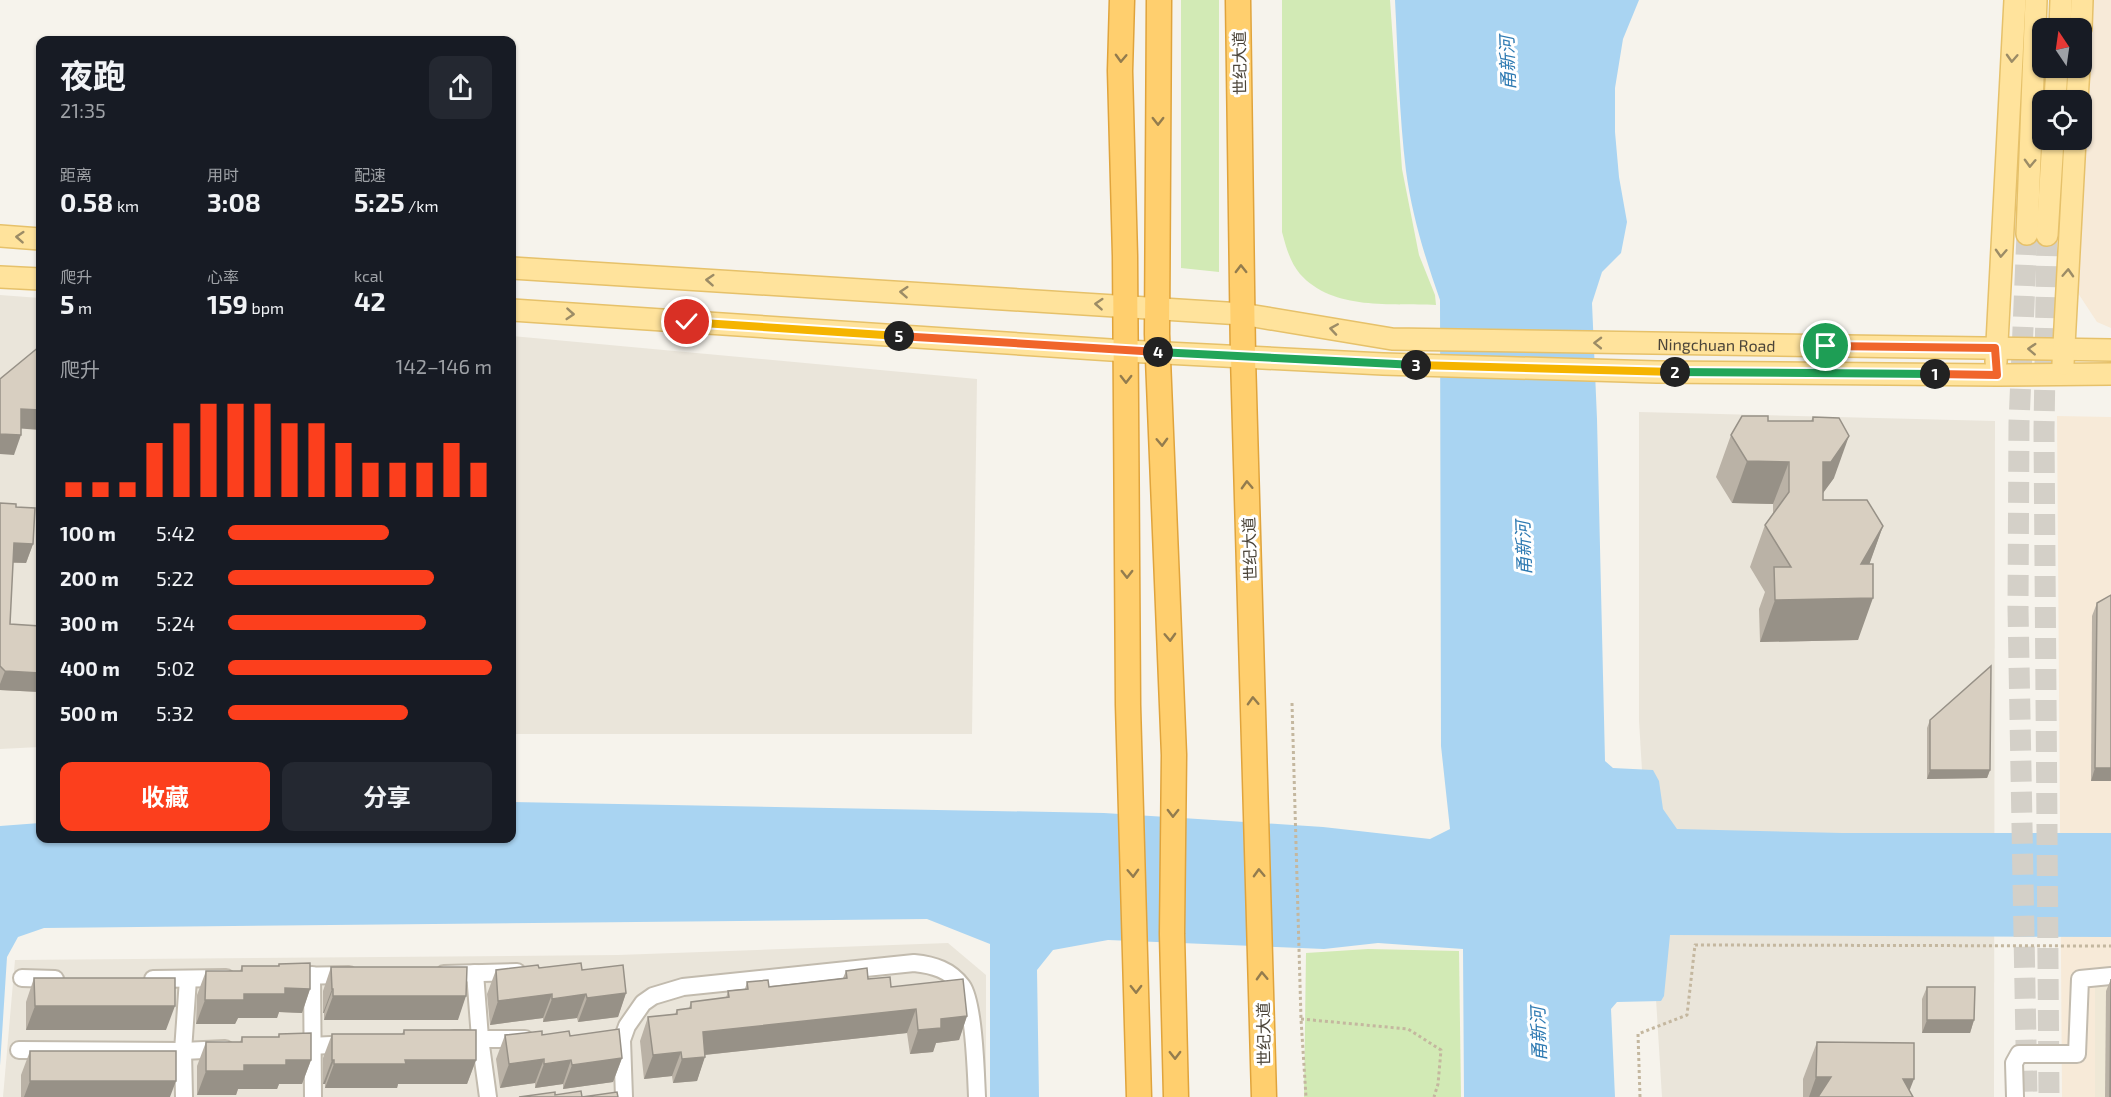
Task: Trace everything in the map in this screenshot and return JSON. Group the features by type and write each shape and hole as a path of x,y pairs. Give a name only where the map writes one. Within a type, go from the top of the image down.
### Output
{"highway":[{"path":"1122,0 1120,71 1126,351 1128,705 1139,1097"},
{"path":"1159,0 1157,308 1174,755 1172,934 1176,1097"},
{"name":"世纪大道","path":"1238,0 1243,357 1264,1097"}],"main road":[{"path":"1997,375 1995,348 2016,0"},
{"path":"2036,0 2036,90"},
{"path":"2060,18 2061,0"},
{"path":"2081,18 2082,0"},
{"path":"2037,150 2037,235 2051,150"},
{"path":"2061,373 2065,351 2075,150"},
{"path":"0,236 36,239"},
{"name":"Ningchuan Road","path":"516,268 1242,314 1392,339 2111,350"},
{"path":"0,278 36,279"},
{"name":"Ningchuan Road","path":"516,310 1126,351 1383,364 1657,372 2111,374"}],"lane":[{"path":"624,1097 622,1040 627,1026 643,1003 653,996 683,987 914,963 933,965 950,973 964,988 969,1010 977,1097"},
{"path":"428,974 530,972"},
{"path":"475,973 480,1038 488,1097"},
{"path":"312,975 313,1097"},
{"path":"267,977 370,975"},
{"path":"2015,1097 2014,1064 2019,1054 2077,1054 2080,979 2111,976"},
{"path":"22,978 69,979"},
{"path":"140,979 244,978"},
{"path":"184,1097 183,1051 188,979"},
{"path":"432,1040 540,1039"},
{"path":"277,1047 372,1043"},
{"path":"19,1050 242,1049"}],"path":[{"path":"1292,703 1301,1019 1306,1097"},
{"path":"1640,1097 1638,1034 1687,1015 1695,945 2111,946"},
{"path":"1301,1019 1407,1029 1441,1050 1438,1084 1434,1097"}],"shaded area":[{"path":"2089,0 2111,0 2111,328 2097,322 2074,287 2081,150 2092,150 2092,90 2084,90 2085,78 2092,78 2092,18 2088,18"},
{"path":"0,295 36,298 36,747 0,749"},
{"path":"516,336 977,379 972,734 516,734"},
{"path":"1639,412 1995,421 1994,1097 1662,1097 1639,721"},
{"path":"2057,416 2111,417 2111,985 2095,985 2095,1097 2062,1097"},
{"path":"948,943 986,975 986,1097 3,1097 15,960 618,955"},
{"path":"2095,985 2111,985 2111,1097 2095,1097"}],"green space":[{"path":"1181,0 1219,0 1219,272 1181,268"},
{"path":"1282,0 1390,0 1402,169 1419,255 1435,295 1436,305 1364,303 1346,300 1314,286 1300,274 1294,264 1282,232"},
{"path":"1368,949 1459,951 1461,1097 1304,1097 1306,953"}],"water":[{"name":"甬新河","path":"1395,0 1639,0 1623,39 1615,88 1615,132 1619,177 1627,222 1621,253 1602,272 1592,303 1605,761 1613,768 1653,770 1659,781 1663,809 1677,829 1842,833 2111,833 2111,937 1670,935 1664,996 1661,1001 1617,1002 1611,1009 1615,1097 1464,1097 1463,949 1378,943 1324,949 1108,940 1053,950 1037,970 1039,1097 990,1097 990,944 927,919 44,928 18,937 7,957 0,1066 0,826 36,823 36,843 516,843 516,802 1104,813 1323,827 1430,839 1450,829 1441,746 1440,300 1412,204 1406,171 1400,107"}],"building":[{"path":"36,349 36,410 21,409 21,435 0,434 0,379"},
{"path":"1742,416 1768,416 1768,421 1813,421 1813,417 1839,418 1849,436 1831,462 1823,462 1823,500 1867,500 1883,526 1861,564 1873,564 1873,598 1775,600 1774,567 1791,567 1765,525 1789,492 1789,462 1747,461 1731,435"},
{"path":"0,503 35,508 33,544 14,543 10,624 36,626 36,673 5,671 0,666"},
{"path":"2111,595 2111,768 2095,768 2097,603"},
{"path":"1991,666 1990,770 1930,770 1930,720"},
{"path":"310,963 310,989 285,988 285,994 244,994 244,1000 205,1000 206,971 242,971 242,966"},
{"path":"581,963 582,970 623,965 626,993 587,998 586,994 552,999 552,994 498,1001 496,970"},
{"path":"331,967 467,967 466,996 333,996"},
{"path":"867,968 868,979 890,977 891,987 963,979 967,1016 941,1019 941,1028 918,1030 916,1009 703,1032 705,1057 682,1059 681,1052 653,1055 648,1017 677,1014 677,1010 691,1008 691,1002 729,997 728,991 748,989 747,982 768,980 769,987 847,978 846,971"},
{"path":"34,978 175,978 175,1006 35,1006"},
{"path":"2111,979 2111,1097 2110,1097"},
{"path":"1927,987 1975,987 1974,1020 1927,1020"},
{"path":"619,1029 622,1058 572,1065 571,1060 544,1064 544,1059 509,1064 505,1035 542,1031 542,1035 569,1031 570,1036"},
{"path":"404,1030 476,1030 476,1060 405,1060 406,1064 334,1064 332,1060 332,1034 404,1034"},
{"path":"311,1033 311,1060 286,1060 286,1065 244,1065 244,1071 206,1071 206,1042 242,1042 242,1037 279,1037 279,1034"},
{"path":"1817,1042 1914,1043 1914,1079 1903,1079 1913,1097 1818,1097 1831,1077 1816,1077"},
{"path":"30,1051 176,1051 176,1081 30,1081"},
{"path":"581,1091 582,1097 519,1097 555,1092 555,1095"},
{"path":"617,1092 618,1097 582,1097"}],"tunnel":[{"path":"2027,234 2019,423 2018,608 2027,1097"},
{"path":"2047,235 2044,431 2049,1097"}],"route":[{"path":"687,322 1126,351 1383,364 1657,372 1997,375 1995,348 1826,346"}]}
